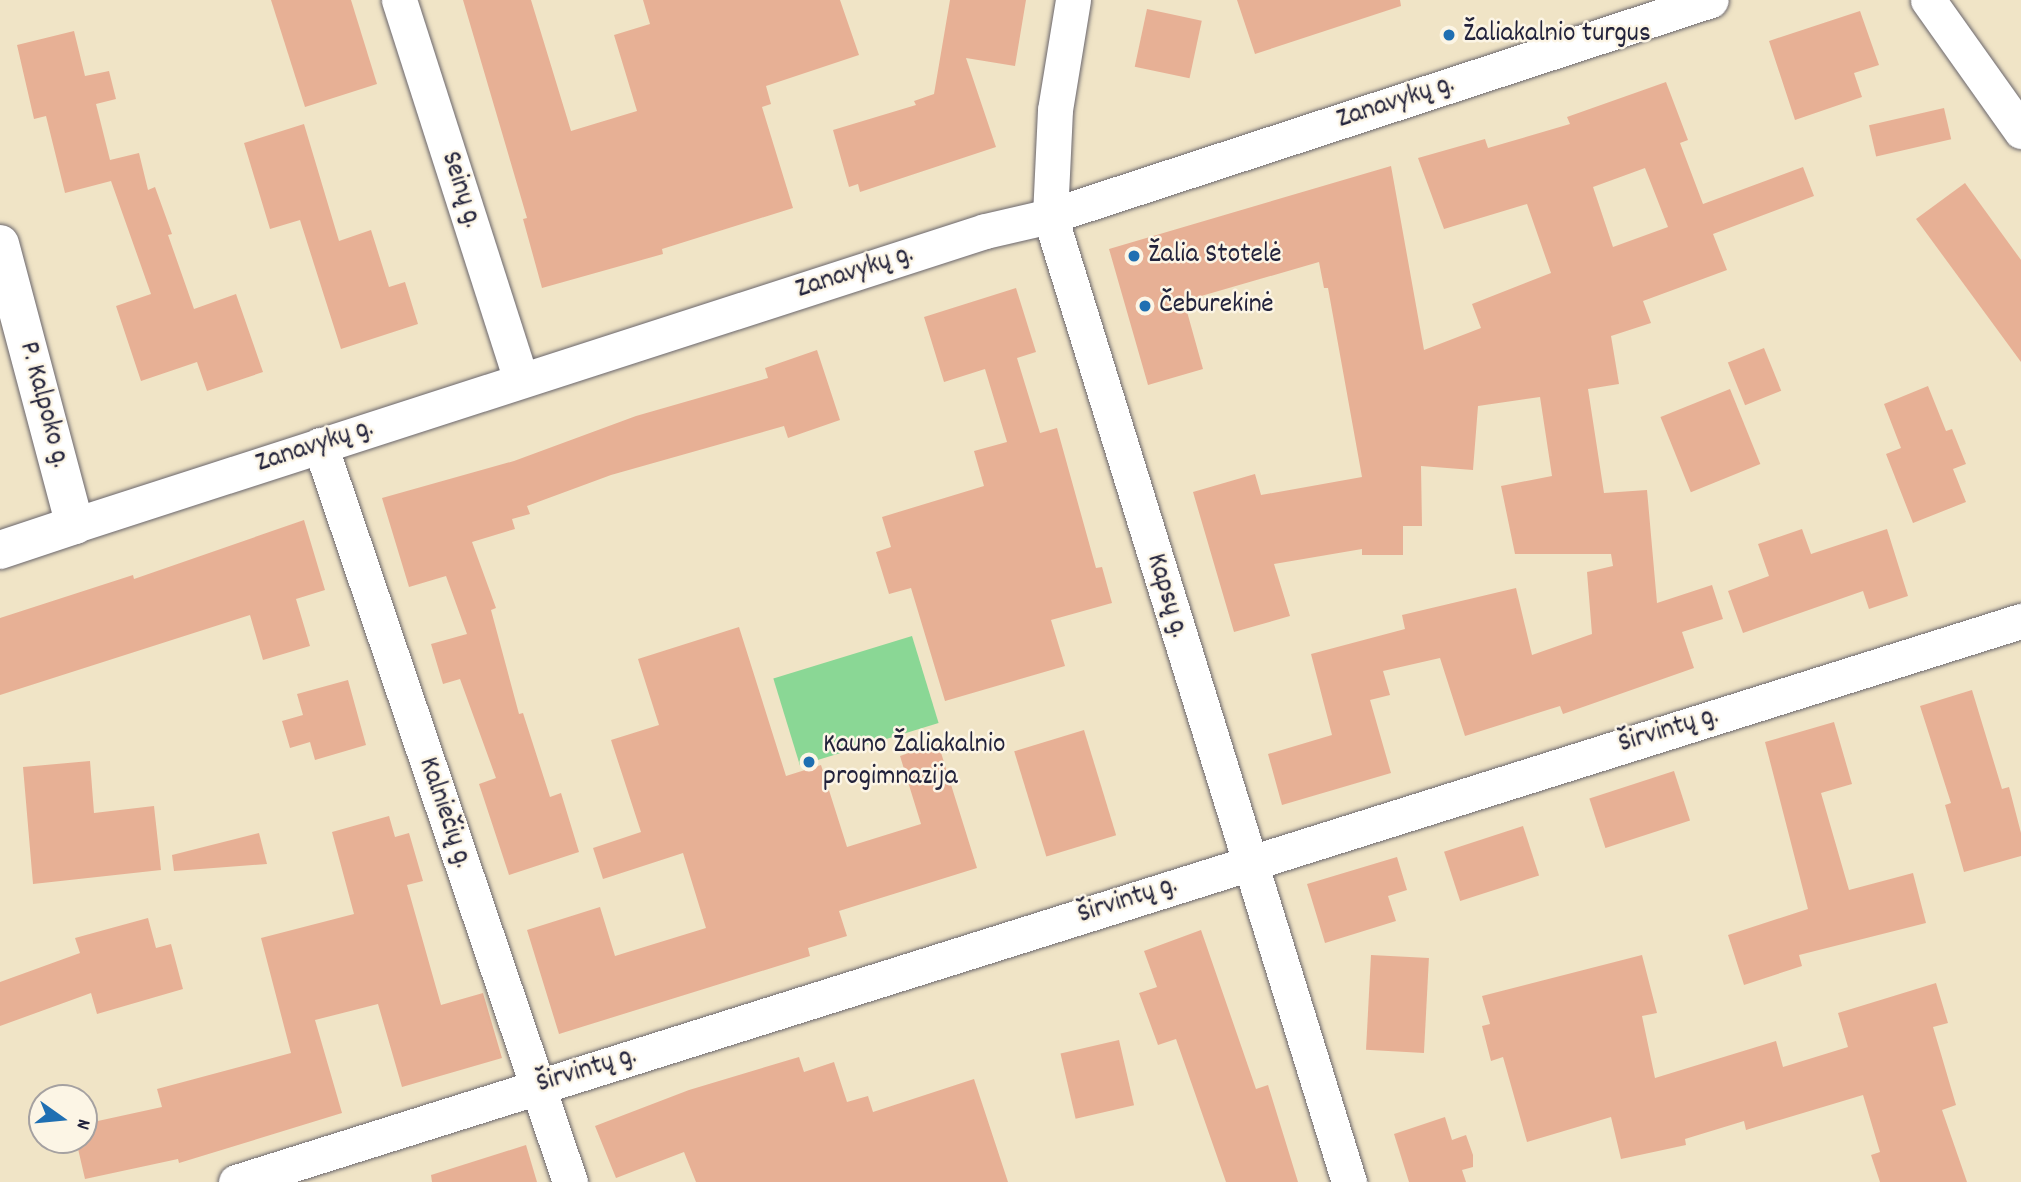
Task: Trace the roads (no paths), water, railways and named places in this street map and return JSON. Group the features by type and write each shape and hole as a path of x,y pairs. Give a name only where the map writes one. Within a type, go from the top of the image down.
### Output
{"street":[{"name":"Seinų g.","path":"399,0 522,380"},
{"name":"Kapsų g.","path":"1073,0 1055,110 1050,216 1247,863 1349,1182"},
{"name":"Zanavykų g.","path":"0,550 985,231 1050,216 1711,0"},
{"path":"1928,0 2021,131"},
{"name":"P. Kalpoko g.","path":"0,244 75,525"},
{"name":"Kalniečių g.","path":"320,445 570,1182"},
{"name":"Širvintų g.","path":"236,1182 2021,621"}],"place":[{"name":"Žaliakalnio turgus","path":"1449,35"},
{"name":"Žalia Stotelė","path":"1134,256"},
{"name":"Čeburekinė","path":"1145,306"},
{"name":"Kauno Žaliakalnio progimnazija","path":"809,762"}]}
